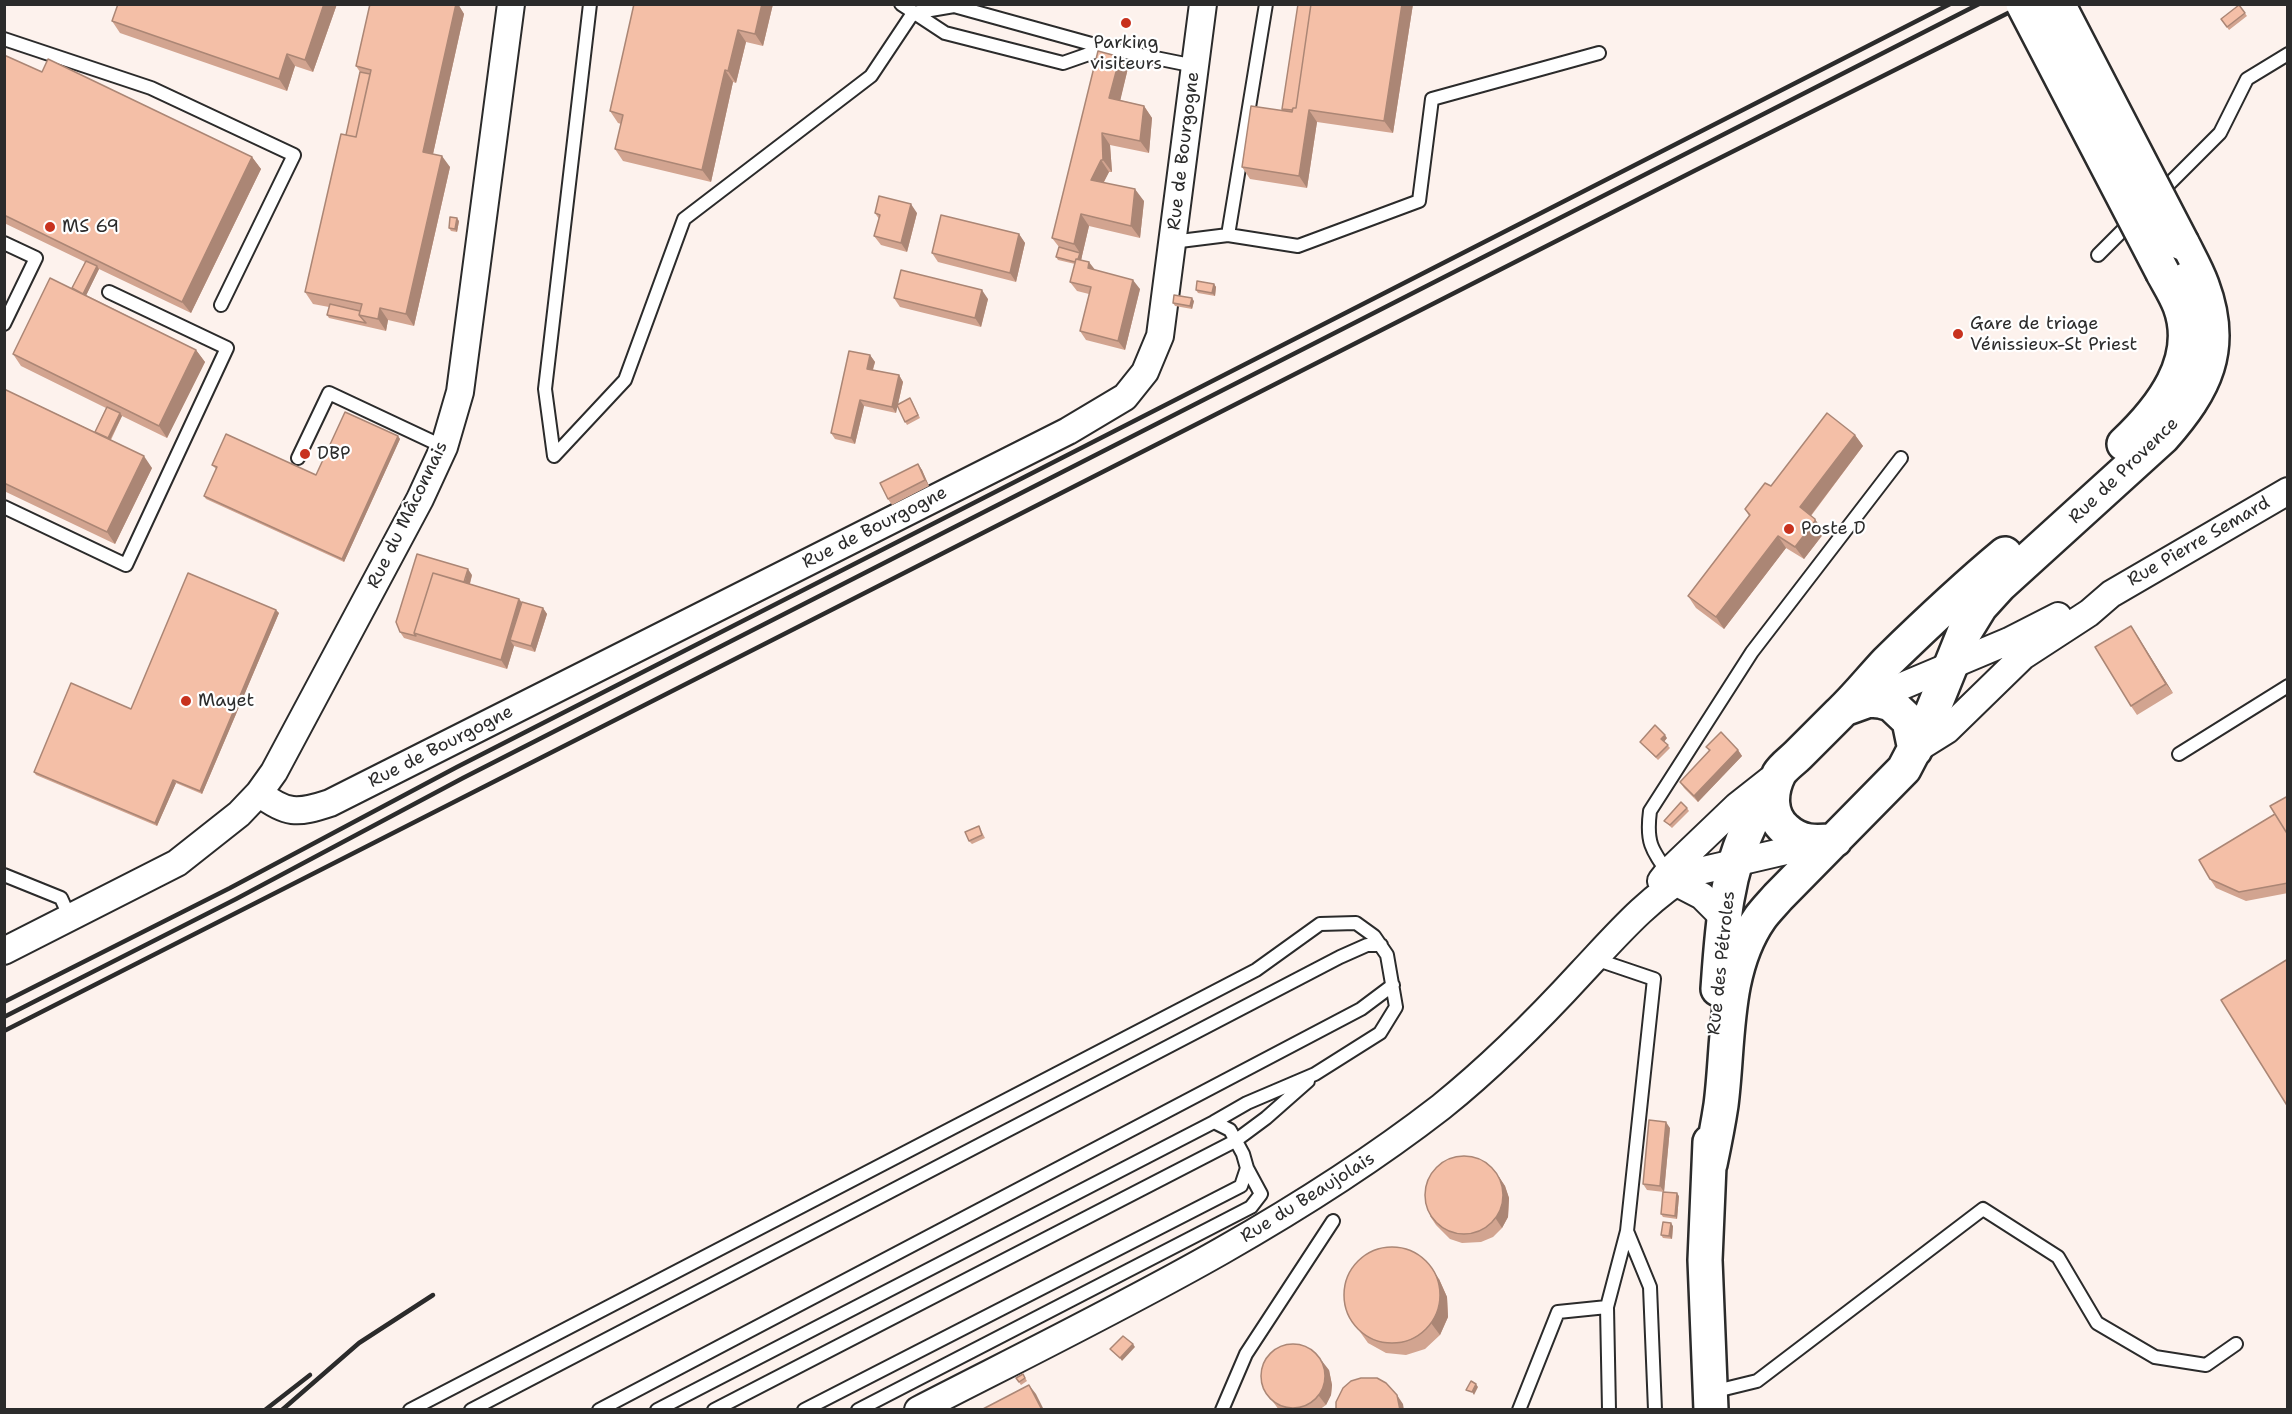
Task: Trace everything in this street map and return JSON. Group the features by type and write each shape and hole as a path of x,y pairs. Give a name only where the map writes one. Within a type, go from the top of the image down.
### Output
{"main road":[{"name":"Rue de Provence","path":"1780,772 1857,705 1886,663 2152,416 2169,392 2181,368 2185,348 2181,307 2023,4"},
{"name":"Rue de Provence","path":"1828,841 1904,769 1915,750 1948,667 1964,633 1980,607 2000,585 2163,437 2183,415 2199,390 2208,370 2212,335 2210,314 2202,285 2058,4"},
{"path":"1857,705 1880,700 1891,704 1909,721 1915,750"},
{"path":"1780,772 1774,789 1775,818 1794,838 1828,841"},
{"name":"Rue des Pétroles","path":"1711,1401 1705,1260 1710,1164 1708,1104 1723,917 1735,864 1751,821 1780,772"},
{"name":"Rue des Pétroles","path":"1710,1164 1721,1106 1729,1015 1739,963 1760,919 1828,841"}],"street":[{"name":"Rue du Mâconnais","path":"70,918 177,863 239,814 259,793 274,772 420,499 444,447 460,392 511,4"},
{"name":"Rue de Bourgogne","path":"259,793 274,805 286,810 307,811 330,803 1068,431 1125,397 1145,372 1160,336 1203,4"},
{"name":"Rue Pierre Semard","path":"1915,750 1947,730 2023,656 2089,614 2111,594 2288,491"},
{"name":"Rue Pierre Semard","path":"1857,705 2009,641 2083,602 2111,594"},
{"path":"1980,607 1985,617 2009,641"},
{"name":"Rue du Beaujolais","path":"918,1410 1205,1261 1254,1233 1394,1142 1491,1064 1520,1037 1737,806 1780,772"},
{"name":"Rue du Beaujolais","path":"1671,877 1828,841"},
{"path":"1671,877 1702,896 1723,917"},
{"path":"4,951 70,918"}],"lane":[{"path":"590,4 545,389 554,456 625,380 684,219 871,76 913,13 954,6 1106,48 1195,66"},
{"path":"901,4 945,33 1063,63 1106,48"},
{"path":"1228,235 1266,4"},
{"path":"4,39 151,88 294,155 221,305"},
{"path":"1172,242 1228,235 1298,246 1419,201 1432,99 1599,53"},
{"path":"2098,255 2220,133 2247,79 2288,54"},
{"path":"4,243 36,258 4,324"},
{"path":"4,507 126,565 227,348 109,292"},
{"path":"298,458 328,393 444,447"},
{"path":"1671,877 1649,841 1650,811 1752,652 1901,458"},
{"path":"2179,754 2288,686"},
{"path":"4,875 61,898 70,918"},
{"path":"410,1410 1256,970 1320,924 1356,923 1374,936 1381,945 1387,955 1396,1006 1380,1033 1315,1074 1247,1103 657,1410"},
{"path":"471,1410 1340,957 1367,945 1381,945"},
{"path":"1595,959 1654,980 1627,1231 1607,1306 1609,1410"},
{"path":"598,1410 1360,1009 1393,985"},
{"path":"714,1410 1235,1141 1266,1118 1315,1074"},
{"path":"858,1410 1251,1208 1261,1194 1230,1130 1214,1122"},
{"path":"804,1410 1241,1186 1247,1168"},
{"path":"1711,1401 1757,1381 1983,1209 2058,1257 2097,1323 2155,1357 2206,1365 2236,1344"},
{"path":"1222,1410 1246,1353 1333,1221"},
{"path":"1627,1231 1650,1287 1655,1410"},
{"path":"1519,1410 1558,1312 1607,1306"}],"building":[{"path":"118,4 324,4 305,60 287,54 279,79 112,21"},
{"path":"370,4 456,4 423,152 442,156 406,314 380,308 378,319 359,315 362,304 305,292 341,134 356,137 371,70 356,66"},
{"path":"634,4 762,4 755,34 738,30 728,71 725,70 702,170 615,149 623,115 610,111"},
{"path":"1298,4 1311,4 1296,108 1282,109"},
{"path":"1311,4 1402,4 1384,121 1309,110 1299,176 1242,167 1251,106 1292,112 1293,108 1296,108"},
{"path":"2239,5 2245,13 2227,27 2221,19"},
{"path":"1098,51 1120,57 1109,98 1144,106 1140,141 1102,133 1103,160 1091,180 1135,189 1131,226 1081,214 1074,244 1052,238"},
{"path":"4,55 42,72 48,59 252,157 182,302 4,215"},
{"path":"360,72 370,74 356,137 346,135"},
{"path":"879,196 911,204 901,243 874,236 880,215 875,213"},
{"path":"941,215 1019,234 1010,273 932,253"},
{"path":"450,217 457,218 455,229 449,228"},
{"path":"1059,247 1080,253 1078,259 1075,262 1056,257"},
{"path":"1076,259 1089,262 1088,268 1133,280 1118,341 1080,331 1091,287 1070,282"},
{"path":"86,261 97,266 83,294 72,288"},
{"path":"901,270 982,290 975,318 894,298"},
{"path":"50,278 196,350 159,426 13,354"},
{"path":"1197,281 1214,284 1212,293 1196,290"},
{"path":"1174,295 1192,298 1190,306 1173,303"},
{"path":"330,304 360,311 359,315 366,323 327,315"},
{"path":"849,351 870,355 867,369 899,375 892,407 860,400 851,438 831,433"},
{"path":"4,389 144,456 107,532 4,483"},
{"path":"910,398 918,415 905,422 897,405"},
{"path":"107,407 120,413 108,438 95,432"},
{"path":"345,412 398,436 342,559 204,496 217,467 212,465 226,434 316,475"},
{"name":"Poste D","path":"1827,413 1855,435 1800,507 1815,521 1795,547 1778,536 1716,617 1688,596 1750,515 1745,509 1765,483 1771,486"},
{"path":"918,464 925,480 888,499 880,483"},
{"path":"417,554 468,569 464,582 433,573 414,633 416,636 400,632 396,622"},
{"path":"188,573 276,610 200,791 173,780 155,823 34,772 71,683 131,709"},
{"path":"433,573 519,599 501,660 414,633"},
{"path":"522,602 543,608 531,646 510,640"},
{"path":"2131,626 2166,684 2131,706 2095,647"},
{"path":"1655,725 1665,735 1661,739 1668,745 1656,757 1640,742"},
{"path":"1721,732 1738,750 1694,796 1680,782 1710,750 1706,747"},
{"path":"2288,796 2288,835 2270,806"},
{"path":"1681,802 1687,808 1670,825 1664,821"},
{"path":"2275,814 2288,835 2288,883 2239,892 2210,879 2199,860"},
{"path":"979,826 982,835 969,841 965,832"},
{"path":"2288,959 2288,1107 2221,1000"},
{"path":"1649,1120 1666,1122 1660,1186 1643,1184"},
{"path":"1464,1156 1479,1159 1492,1167 1500,1180 1503,1195 1500,1210 1492,1223 1479,1231 1464,1234 1449,1231 1436,1223 1428,1210 1425,1195 1428,1180 1436,1167 1449,1159"},
{"path":"1663,1192 1677,1193 1675,1216 1661,1214"},
{"path":"1663,1222 1671,1223 1669,1236 1661,1235"},
{"path":"1392,1247 1410,1251 1426,1261 1436,1277 1440,1295 1436,1313 1426,1329 1410,1339 1392,1343 1374,1339 1358,1329 1348,1313 1344,1295 1348,1277 1358,1261 1374,1251"},
{"path":"1123,1336 1133,1344 1120,1358 1110,1349"},
{"path":"1293,1344 1305,1346 1316,1353 1323,1364 1325,1376 1323,1388 1316,1399 1305,1406 1293,1408 1281,1406 1270,1399 1263,1388 1261,1376 1263,1364 1270,1353 1281,1346"},
{"path":"1023,1374 1025,1378 1019,1382 1016,1378"},
{"path":"1361,1378 1377,1378 1386,1383 1397,1395 1400,1410 1336,1410 1336,1402 1343,1388 1351,1381"},
{"path":"1471,1381 1476,1384 1472,1392 1466,1390"},
{"path":"1029,1385 1042,1410 981,1410"}],"railway":[{"path":"4,1002 230,888 457,767 1950,4"},
{"path":"4,1017 236,899 463,778 1979,4"},
{"path":"4,1031 2026,4"},
{"path":"282,1410 359,1343 433,1295"},
{"path":"265,1410 310,1375"}],"place":[{"name":"Parking visiteurs","path":"1126,23"},
{"name":"MS 69","path":"50,227"},
{"name":"Gare de triage Vénissieux-St Priest","path":"1958,334"},
{"name":"DBP","path":"305,454"},
{"name":"Poste D","path":"1789,529"},
{"name":"Mayet","path":"186,701"}]}
